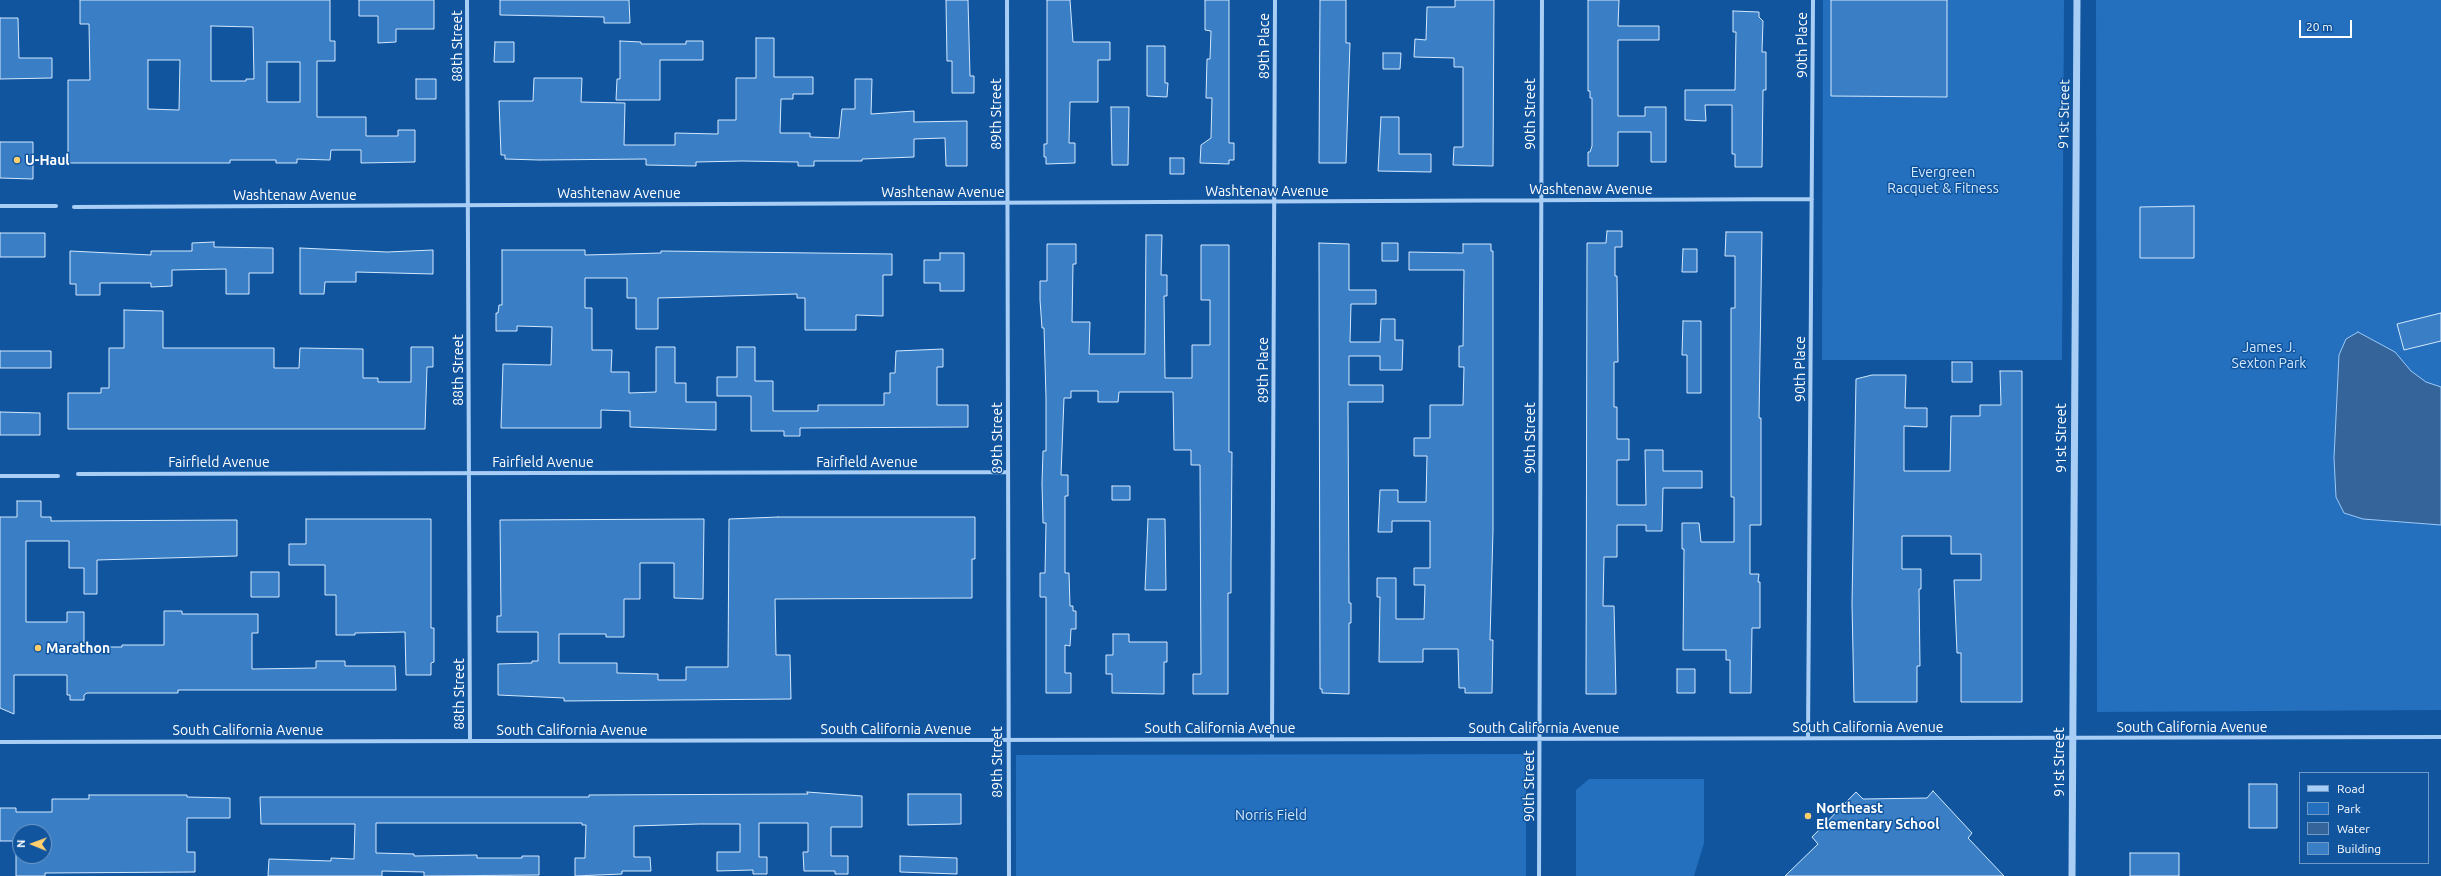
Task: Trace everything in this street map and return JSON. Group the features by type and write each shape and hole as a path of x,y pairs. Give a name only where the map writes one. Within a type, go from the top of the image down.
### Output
{"street":[{"name":"88th Street","path":"468,0 470,741"},
{"name":"89th Street","path":"1007,0 1009,876"},
{"name":"89th Place","path":"1272,739 1275,0"},
{"name":"90th Street","path":"1539,876 1542,0"},
{"name":"90th Place","path":"1808,738 1813,0"},
{"name":"91st Street","path":"2072,876 2077,0"},
{"name":"Washtenaw Avenue","path":"74,207 1812,199"},
{"path":"0,206 56,206"},
{"name":"Fairfield Avenue","path":"78,474 1008,472"},
{"path":"0,476 58,476"},
{"name":"South California Avenue","path":"0,742 2441,737"}],"green space":[{"name":"Evergreen Racquet & Fitness","path":"1823,0 2064,0 2062,360 1822,360"},
{"name":"James J. Sexton Park","path":"2096,0 2441,0 2441,710 2097,712"},
{"name":"Norris Field","path":"1526,754 1526,876 1016,876 1016,755"},
{"path":"1589,779 1704,779 1704,843 1694,876 1576,876 1576,790"}],"water":[{"path":"2358,332 2395,352 2411,371 2426,382 2441,387 2441,525 2363,519 2344,513 2336,497 2334,458 2339,355 2346,339"}],"building":[{"path":"80,0 330,0 330,41 335,41 335,61 317,61 317,117 366,117 366,136 398,136 398,130 415,130 415,162 361,163 361,150 331,150 330,160 297,159 297,163 276,163 276,160 230,160 230,163 68,163 68,80 90,80 89,24 80,24","holes":["211,26 253,27 254,79 246,79 246,81 211,81","148,60 180,60 179,110 148,109","267,62 300,62 300,102 267,102"]},
{"path":"359,0 434,0 434,29 396,29 396,42 378,43 378,16 359,16"},
{"path":"500,0 629,0 630,23 604,23 604,17 500,15"},
{"path":"946,0 968,0 970,76 974,76 974,93 952,93 952,61 947,61"},
{"path":"1047,0 1070,0 1073,42 1110,42 1110,60 1098,60 1098,102 1070,102 1069,143 1075,143 1075,163 1046,164 1046,157 1044,157 1044,144 1047,144"},
{"path":"1205,0 1229,0 1229,143 1234,143 1234,160 1229,160 1229,164 1200,163 1201,145 1211,138 1212,98 1206,98 1207,59 1210,59 1211,31 1205,30"},
{"path":"1320,0 1346,0 1346,43 1350,43 1346,163 1319,163"},
{"path":"1455,0 1494,0 1493,166 1453,165 1454,147 1463,147 1463,67 1454,67 1454,58 1414,57 1415,39 1426,40 1427,7 1455,7"},
{"path":"1588,0 1619,0 1618,26 1659,26 1659,40 1618,40 1618,116 1645,116 1645,107 1666,107 1666,162 1651,162 1651,132 1618,132 1618,166 1588,166 1588,152 1590,152 1592,146 1592,98 1590,98 1590,91 1588,91"},
{"path":"1831,0 1947,0 1947,97 1831,96"},
{"path":"1733,11 1759,12 1759,17 1763,21 1762,52 1766,52 1766,90 1763,90 1762,167 1735,167 1735,154 1732,154 1732,105 1705,105 1706,121 1685,120 1685,90 1735,90 1736,32 1733,32"},
{"path":"0,18 18,18 19,58 52,58 52,78 0,79"},
{"path":"756,38 774,38 774,77 813,77 813,94 793,94 793,99 781,99 780,133 810,133 810,137 839,138 842,109 855,109 855,79 872,79 871,114 914,111 914,122 967,121 967,166 946,166 945,138 914,139 914,157 862,159 862,161 814,161 814,166 798,166 798,162 742,161 696,162 696,166 646,165 646,159 539,160 505,159 505,155 501,155 499,101 533,101 534,78 582,78 581,102 625,103 624,145 675,145 675,133 718,134 718,120 736,120 736,78 756,78"},
{"path":"620,41 641,42 641,44 686,44 686,41 703,41 703,60 660,60 660,100 616,100 617,79 620,79"},
{"path":"495,42 514,42 514,62 494,62"},
{"path":"1147,46 1165,46 1165,83 1168,83 1167,97 1147,96"},
{"path":"1383,53 1401,53 1400,69 1383,69"},
{"path":"416,79 436,79 436,99 416,99"},
{"path":"1111,107 1129,107 1128,165 1112,165"},
{"path":"1381,117 1399,117 1399,154 1431,154 1431,172 1378,171"},
{"name":"U-Haul","path":"0,142 33,142 33,179 0,178"},
{"path":"1170,158 1184,158 1184,174 1170,174"},
{"path":"2194,206 2194,258 2140,258 2140,207"},
{"path":"1607,231 1622,231 1622,247 1615,247 1615,276 1617,276 1618,362 1614,362 1614,407 1617,407 1617,439 1629,439 1629,460 1617,460 1617,505 1646,505 1645,450 1663,450 1663,471 1702,471 1702,488 1663,488 1662,531 1646,531 1646,525 1617,525 1617,557 1604,557 1603,606 1614,606 1616,694 1586,694 1587,243 1606,243"},
{"path":"1726,232 1762,232 1759,418 1761,418 1761,525 1750,525 1750,574 1759,574 1760,628 1752,628 1751,693 1730,693 1730,660 1726,660 1726,650 1683,650 1684,549 1682,549 1682,523 1699,523 1701,542 1734,542 1734,497 1731,497 1731,308 1735,308 1735,256 1725,256"},
{"path":"0,233 45,233 45,257 0,257"},
{"path":"1146,235 1162,235 1161,275 1167,275 1167,296 1164,296 1165,378 1192,378 1192,345 1210,345 1210,300 1201,300 1201,245 1229,245 1229,452 1232,452 1231,593 1228,593 1228,694 1193,694 1193,674 1201,674 1200,465 1191,465 1191,450 1174,450 1173,392 1119,392 1118,402 1098,402 1098,391 1071,391 1071,398 1064,398 1061,475 1068,475 1068,496 1065,496 1065,573 1069,573 1070,606 1073,606 1073,611 1076,611 1076,629 1071,629 1070,646 1065,645 1065,673 1071,673 1071,693 1046,693 1046,597 1040,597 1040,573 1045,573 1046,523 1043,523 1042,483 1043,451 1046,451 1046,398 1044,328 1042,328 1040,281 1047,281 1047,244 1076,244 1076,264 1073,264 1072,322 1090,322 1089,354 1145,354"},
{"path":"214,242 214,247 273,248 273,273 249,273 249,294 226,294 226,269 172,270 172,286 151,287 151,283 100,283 100,295 76,295 76,284 70,284 70,251 151,255 151,251 192,251 192,243"},
{"path":"1319,243 1349,244 1349,290 1376,290 1376,304 1351,304 1350,342 1380,342 1381,319 1395,319 1395,340 1403,340 1402,370 1380,370 1380,356 1349,356 1349,385 1383,385 1383,402 1348,402 1349,603 1351,603 1351,623 1349,623 1349,694 1322,693 1322,689 1320,689"},
{"path":"1382,243 1398,243 1398,261 1382,261"},
{"path":"1463,244 1491,244 1491,251 1493,251 1493,530 1490,640 1493,640 1492,693 1465,693 1465,688 1459,688 1458,649 1423,649 1423,662 1379,662 1380,597 1377,597 1377,578 1396,578 1396,619 1424,619 1425,585 1414,585 1414,568 1430,568 1430,521 1392,521 1392,532 1378,532 1380,490 1398,490 1398,502 1426,502 1427,456 1414,456 1414,438 1430,438 1430,405 1463,405 1464,367 1459,367 1459,346 1463,346 1464,270 1409,270 1409,252 1463,253"},
{"path":"300,248 387,252 433,250 433,274 356,272 356,282 325,282 324,294 300,294"},
{"path":"1683,249 1697,249 1697,272 1682,272"},
{"path":"502,250 585,250 585,255 661,253 661,251 892,254 892,275 883,275 883,316 856,315 856,330 805,330 805,298 797,298 797,294 658,298 658,329 636,329 636,298 627,298 627,278 585,278 585,308 592,308 592,350 612,350 611,372 629,372 629,393 656,392 656,347 675,347 675,383 686,383 686,402 716,402 716,430 630,427 630,411 601,410 601,428 501,428 503,364 551,365 552,327 517,326 517,331 496,331 496,313 498,313 499,305 502,305"},
{"path":"940,253 964,253 964,291 940,291 940,283 924,283 924,260 940,260"},
{"path":"124,310 163,311 163,348 274,348 274,368 299,368 300,348 363,349 363,378 378,378 378,382 411,382 411,347 433,347 433,367 427,367 425,429 68,429 68,393 101,393 101,388 109,388 109,348 124,348"},
{"path":"2441,313 2441,341 2404,350 2397,324"},
{"path":"1683,321 1701,321 1701,393 1687,393 1687,355 1682,355"},
{"path":"737,347 755,347 755,381 773,381 773,411 818,411 818,405 884,405 884,393 890,393 890,373 895,373 896,351 943,349 943,367 937,367 937,405 968,405 968,427 800,428 800,436 784,436 784,431 751,431 751,396 717,396 717,377 737,377"},
{"path":"0,351 51,351 51,368 0,368"},
{"path":"1952,362 1972,362 1972,382 1952,382"},
{"path":"2000,371 2022,371 2022,702 1961,702 1961,653 1957,653 1954,580 1981,580 1981,554 1951,554 1951,536 1902,536 1902,569 1921,569 1921,589 1919,589 1920,666 1917,666 1917,702 1854,702 1852,603 1856,379 1872,375 1906,375 1905,408 1927,408 1927,427 1904,426 1904,471 1950,471 1951,416 1980,416 1980,405 2001,405"},
{"path":"0,412 40,413 40,435 0,435"},
{"path":"1112,486 1130,486 1130,500 1112,500"},
{"path":"17,501 41,501 41,517 51,517 51,521 237,520 237,556 97,560 97,594 84,594 84,568 69,568 69,541 26,541 26,622 67,622 67,612 84,612 84,647 122,647 122,645 164,645 164,611 182,611 182,614 258,614 258,633 252,633 252,669 316,668 316,661 345,661 345,666 395,666 396,690 178,690 178,693 87,693 84,695 84,700 70,700 70,695 67,695 67,675 14,675 14,714 0,708 0,517 17,517"},
{"path":"778,517 975,517 975,559 972,559 972,598 775,599 776,655 790,655 791,699 564,701 564,698 498,695 498,664 532,663 532,661 538,661 538,632 497,632 497,616 501,616 500,520 704,519 703,599 674,598 674,563 640,563 640,599 624,599 624,637 606,637 606,634 559,634 559,663 617,663 617,673 658,674 658,680 686,680 686,667 728,667 729,519"},
{"path":"306,519 431,519 431,628 434,628 434,662 431,663 431,675 406,675 405,632 336,635 336,595 325,595 325,565 289,565 289,544 306,544"},
{"path":"1148,519 1165,519 1166,590 1145,590"},
{"path":"251,572 279,572 279,597 251,597"},
{"path":"1113,634 1129,634 1129,642 1167,642 1167,662 1164,662 1164,694 1112,693 1112,674 1106,674 1106,655 1113,655"},
{"path":"1677,669 1695,669 1695,693 1677,693"},
{"path":"2249,784 2277,784 2277,828 2249,828"},
{"path":"1933,791 1972,833 1968,838 2004,876 1785,876 1818,844 1812,837 1856,792 1863,799 1927,798"},
{"path":"807,792 862,796 862,827 831,827 831,856 848,856 848,874 835,874 835,871 804,871 803,852 808,852 808,823 759,823 759,857 767,857 767,874 753,874 753,870 717,871 717,852 740,852 740,824 699,824 634,826 634,857 650,857 651,871 622,871 622,874 575,876 575,858 585,858 586,825 582,825 582,823 376,823 376,853 414,854 414,856 477,855 477,858 522,858 522,856 539,856 539,875 424,876 424,872 382,871 382,876 268,876 269,859 331,861 331,858 354,859 355,824 261,824 260,797 589,797 589,795 808,794"},
{"path":"908,794 961,794 961,824 908,825"},
{"path":"89,795 187,795 187,797 230,798 230,818 187,818 187,852 195,852 195,872 45,873 45,876 16,876 16,864 52,864 52,824 12,824 12,841 0,841 0,808 16,808 16,812 52,812 52,799 89,799"},
{"path":"2130,853 2179,853 2179,876 2130,876"},
{"path":"900,856 957,858 957,874 900,872"}],"place":[{"name":"U-Haul","path":"17,160"},
{"name":"Marathon","path":"38,648"},
{"name":"Northeast Elementary School","path":"1808,816"}]}
